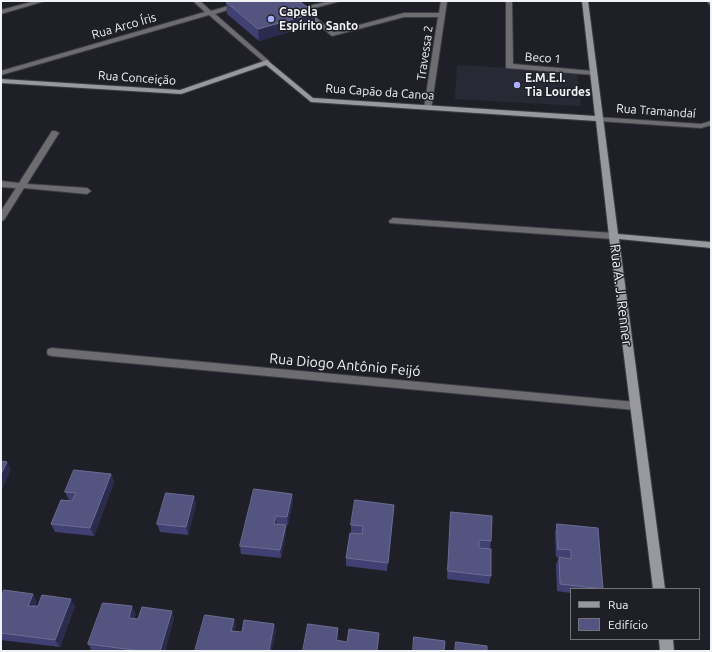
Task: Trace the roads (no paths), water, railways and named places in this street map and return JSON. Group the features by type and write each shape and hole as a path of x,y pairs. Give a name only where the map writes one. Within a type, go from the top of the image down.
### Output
{"street":[{"path":"1,12 42,1"},
{"name":"Rua Capão da Canoa","path":"196,1 311,100 599,119"},
{"name":"Rua Arco Íris","path":"1,73 252,1"},
{"path":"293,1 332,34 404,15 442,15"},
{"path":"304,9 338,1"},
{"name":"Travessa 2","path":"428,108 444,1"},
{"name":"Beco 1","path":"509,1 509,66 593,72"},
{"name":"Rua A. J. Renner","path":"585,1 659,588"},
{"name":"Rua Conceição","path":"1,80 180,92 267,62"},
{"name":"Rua Tramandaí","path":"599,119 701,126 711,123"},
{"path":"1,218 55,133"},
{"path":"1,184 87,191"},
{"path":"393,221 614,236 711,245"},
{"name":"Rua Diogo Antônio Feijó","path":"52,352 635,406"},
{"path":"666,640 667,651"}],"place":[{"name":"Capela Espírito Santo","path":"271,19"},
{"name":"E.M.E.I. Tia Lourdes","path":"517,85"}]}
